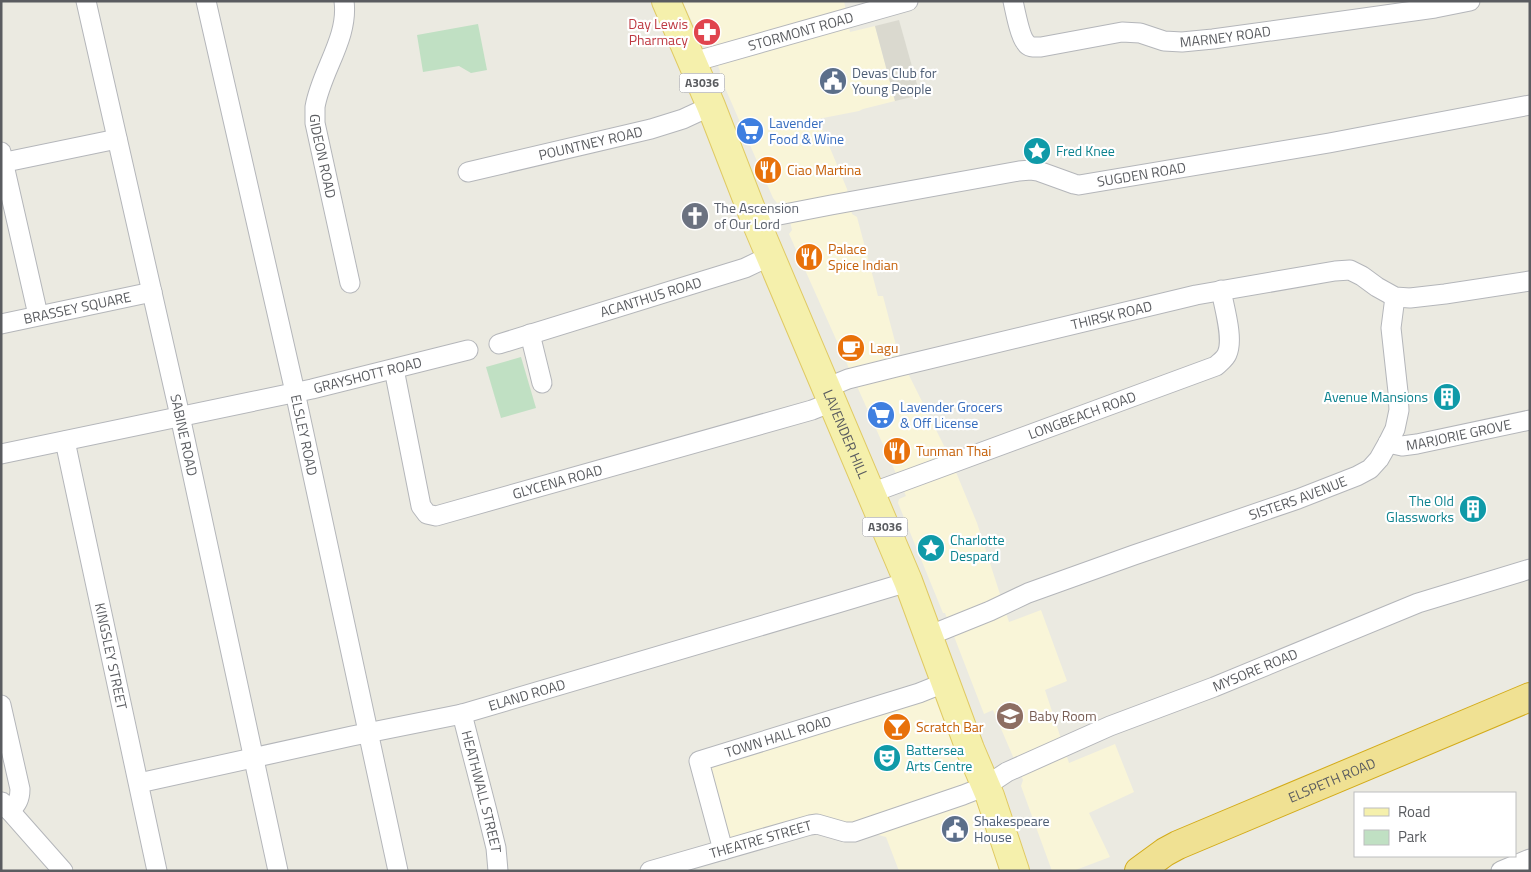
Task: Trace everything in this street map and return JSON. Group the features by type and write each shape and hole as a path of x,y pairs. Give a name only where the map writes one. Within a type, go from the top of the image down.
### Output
{"highway":[{"name":"ELSPETH ROAD","path":"1139,871 1178,845 1530,697"}],"main road":[{"name":"LAVENDER HILL","path":"666,1 711,106 770,256 908,581 944,683 990,796 1015,871"}],"street":[{"name":"SABINE ROAD","path":"86,1 180,416 278,871"},
{"name":"ELSLEY ROAD","path":"206,1 295,392 398,871"},
{"name":"GIDEON ROAD","path":"344,1 346,12 341,34 319,91 315,108 316,122 350,284"},
{"name":"STORMONT ROAD","path":"693,62 908,1"},
{"name":"MARNEY ROAD","path":"1013,1 1026,44 1033,47 1041,47 1122,32 1140,33 1164,41 1182,42 1213,39 1435,8 1470,1"},
{"name":"SUGDEN ROAD","path":"756,222 769,217 1019,171 1031,170 1079,185 1329,143 1530,105"},
{"name":"POUNTNEY ROAD","path":"468,172 651,129 684,119 711,106"},
{"path":"38,315 2,159 117,139"},
{"name":"ACANTHUS ROAD","path":"499,344 745,268 770,256"},
{"name":"THIRSK ROAD","path":"829,395 848,379 1221,290 1325,272 1350,270 1395,297"},
{"path":"1395,297 1410,298 1445,294 1530,281"},
{"name":"LONGBEACH ROAD","path":"871,493 1216,366 1228,353 1230,342 1221,290"},
{"name":"BRASSEY SQUARE","path":"1,324 152,292"},
{"name":"SISTERS AVENUE","path":"928,636 1028,594 1134,555 1298,499 1370,469 1379,459 1395,430 1399,410 1391,328 1395,297"},
{"path":"530,334 542,383"},
{"name":"GRAYSHOTT ROAD","path":"1,454 295,392 468,350"},
{"name":"GLYCENA ROAD","path":"394,369 421,506 427,514 436,516 812,410 829,395"},
{"name":"MARJORIE GROVE","path":"1388,443 1402,446 1417,444 1530,420"},
{"name":"KINGSLEY STREET","path":"65,441 157,871"},
{"name":"MYSORE ROAD","path":"986,786 1007,772 1110,726 1214,687 1418,603 1530,569"},
{"name":"ELAND ROAD","path":"139,783 462,714 908,581"},
{"name":"TOWN HALL ROAD","path":"723,850 699,761 919,693 944,683"},
{"path":"1,705 20,789 20,798 16,804 6,806 63,871"},
{"name":"HEATHWALL STREET","path":"462,714 496,848 498,871"},
{"name":"THEATRE STREET","path":"650,871 810,825 817,824 845,832 854,832 986,786"},
{"path":"1501,871 1530,859"}],"shaded area":[{"path":"682,1 844,1 850,32 875,26 895,101 859,111 818,119 847,189 852,214 857,217 878,296 883,296 898,353 951,460 977,523 1009,622 1041,610 1067,681 1045,690 1069,763 1115,744 1134,792 1089,813 1110,857 1073,871 1052,871 1021,786 1023,780 993,710 984,714 945,613 943,613 898,503 899,499 906,496 789,234 792,230 785,201 777,203 773,198 719,74 720,71 708,41 702,42"},
{"path":"899,20 920,95 895,101 875,26"},
{"path":"940,693 1002,871 899,871 886,837 852,828 732,844 724,838 707,772 712,762"}],"green space":[{"path":"478,24 487,70 471,73 459,66 423,72 417,35"},
{"path":"521,357 536,408 501,418 486,367"}],"place":[{"name":"Day Lewis Pharmacy","path":"707,32"},
{"name":"Devas Club for Young People","path":"833,81"},
{"name":"Lavender Food & Wine","path":"750,131"},
{"name":"Fred Knee","path":"1037,151"},
{"name":"Ciao Martina","path":"768,170"},
{"name":"The Ascension of Our Lord","path":"695,216"},
{"name":"Palace Spice Indian","path":"809,257"},
{"name":"Lagu","path":"851,348"},
{"name":"Avenue Mansions","path":"1447,397"},
{"name":"Lavender Grocers & Off License","path":"881,415"},
{"name":"Tunman Thai","path":"897,451"},
{"name":"The Old Glassworks","path":"1473,509"},
{"name":"Charlotte Despard","path":"931,548"},
{"name":"Baby Room","path":"1010,716"},
{"name":"Scratch Bar","path":"897,727"},
{"name":"Battersea Arts Centre","path":"887,758"},
{"name":"Shakespeare House","path":"955,829"}]}
